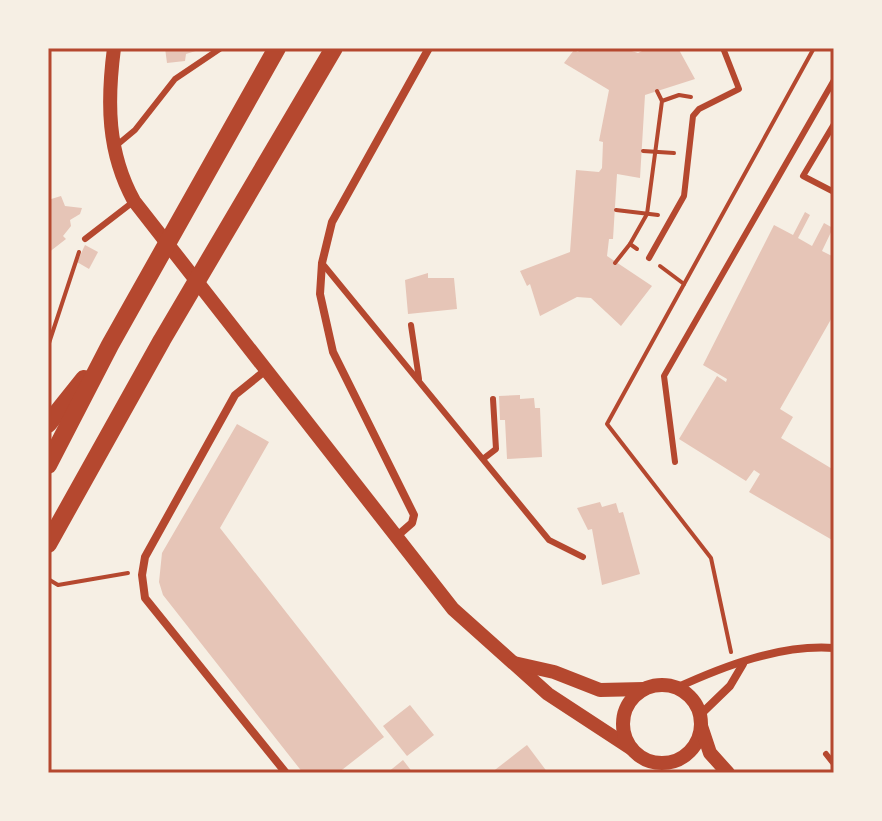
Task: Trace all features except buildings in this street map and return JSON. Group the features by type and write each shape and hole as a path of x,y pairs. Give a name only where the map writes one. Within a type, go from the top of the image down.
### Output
{"highway":[{"path":"48,465 110,345 277,48"},
{"path":"48,544 162,340 334,48"},
{"path":"48,424 110,345"}],"street":[{"path":"114,48 108,110 114,147 134,201 453,609 548,694 649,761 665,768 692,749 701,720 730,686 738,665"},
{"path":"395,538 412,523 414,515 333,352 320,294 322,263 332,222 429,48"},
{"path":"266,370 235,395 145,557 142,570 145,598 286,773"},
{"path":"676,688 716,670 787,649 834,648"},
{"path":"514,663 554,672 600,690 644,689 660,685 676,688 687,694 701,720 710,753 728,773"},
{"path":"632,749 625,739 623,717 627,705 644,689"}],"lane":[{"path":"114,147 135,130 175,79 221,48"},
{"path":"649,258 684,196 693,116 739,89 723,48"},
{"path":"675,462 664,376 834,80"},
{"path":"834,124 803,176 834,192"},
{"path":"85,239 134,201"},
{"path":"322,263 549,540 583,557"},
{"path":"411,325 420,382"},
{"path":"483,459 496,449 493,399"},
{"path":"826,754 834,764"}],"path":[{"path":"615,263 647,214 662,101 657,91"},
{"path":"662,101 679,95 718,100"},
{"path":"643,151 688,154"},
{"path":"616,210 673,217"},
{"path":"48,346 85,239"},
{"path":"630,244 684,284"},
{"path":"711,558 738,665"},
{"path":"48,579 58,585 142,570"}]}
